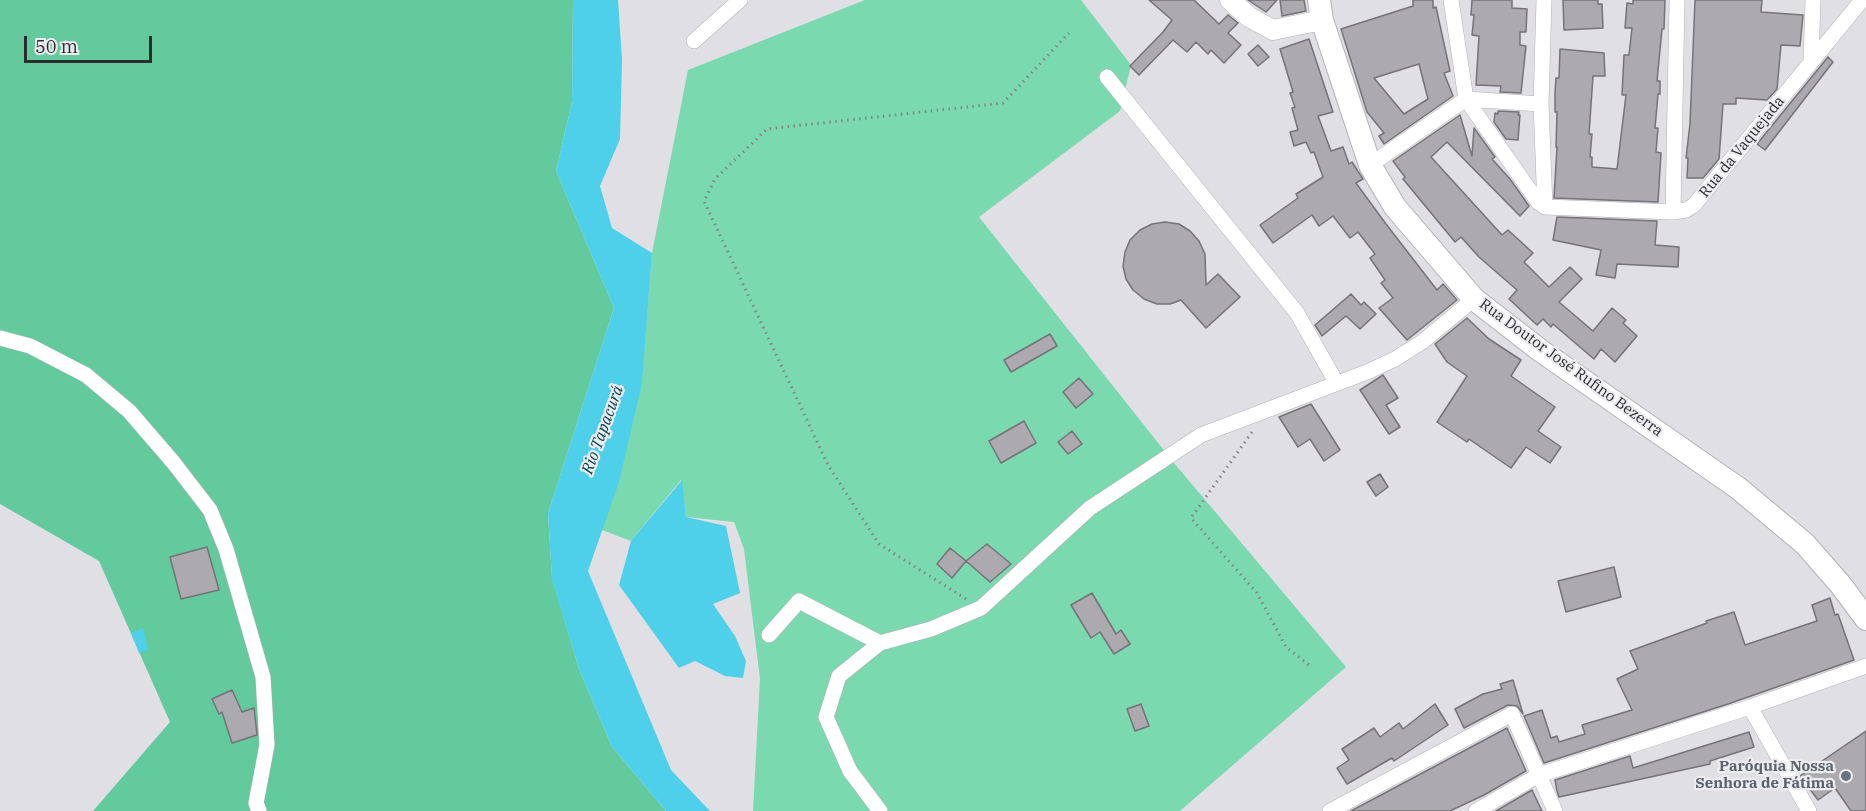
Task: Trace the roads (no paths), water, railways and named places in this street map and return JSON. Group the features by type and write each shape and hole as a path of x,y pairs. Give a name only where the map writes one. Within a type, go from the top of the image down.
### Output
{"main road":[{"name":"Rua Doutor José Rufino Bezerra","path":"1320,10 1370,165 1395,207 1474,299 1542,351 1738,488 1805,544 1840,584 1866,619"}],"street":[{"path":"694,40 740,0"},
{"path":"1230,0 1249,17 1273,30 1320,10"},
{"path":"1451,0 1466,99 1538,202 1545,207"},
{"path":"1544,0 1541,104 1545,207"},
{"path":"1673,212 1677,0"},
{"path":"1810,61 1813,0"},
{"name":"Rua da Vaquejada","path":"1545,207 1673,212 1686,210 1694,205 1862,0"},
{"path":"1107,77 1297,313 1336,382"},
{"path":"1370,165 1466,99 1541,104"},
{"path":"880,811 850,771 826,717 839,676 880,643 931,629 981,608 1090,508 1201,435 1268,411 1395,359 1422,342 1474,299"},
{"path":"0,338 30,346 86,375 129,411 210,510 226,549 263,677 267,745 256,803 259,811"},
{"path":"769,635 799,601 880,643"},
{"path":"1476,811 1539,775 1750,707 1866,666"},
{"path":"1750,707 1809,811"},
{"path":"1330,811 1512,714 1555,811"}],"water":[{"name":"Rio Tapacurá","path":"573,0 618,0 622,60 620,139 600,186 612,228 652,253 642,383 619,482 588,571 671,770 710,811 666,811 612,747 579,669 552,579 548,513 614,308 556,171 572,102"},
{"path":"682,480 686,517 726,526 740,593 713,604 735,636 746,661 743,678 725,676 695,661 679,668 619,585 631,541"},
{"path":"143,628 148,650 139,653 131,633"}],"place":[{"name":"Paróquia Nossa Senhora de Fátima","path":"1846,776"}]}
